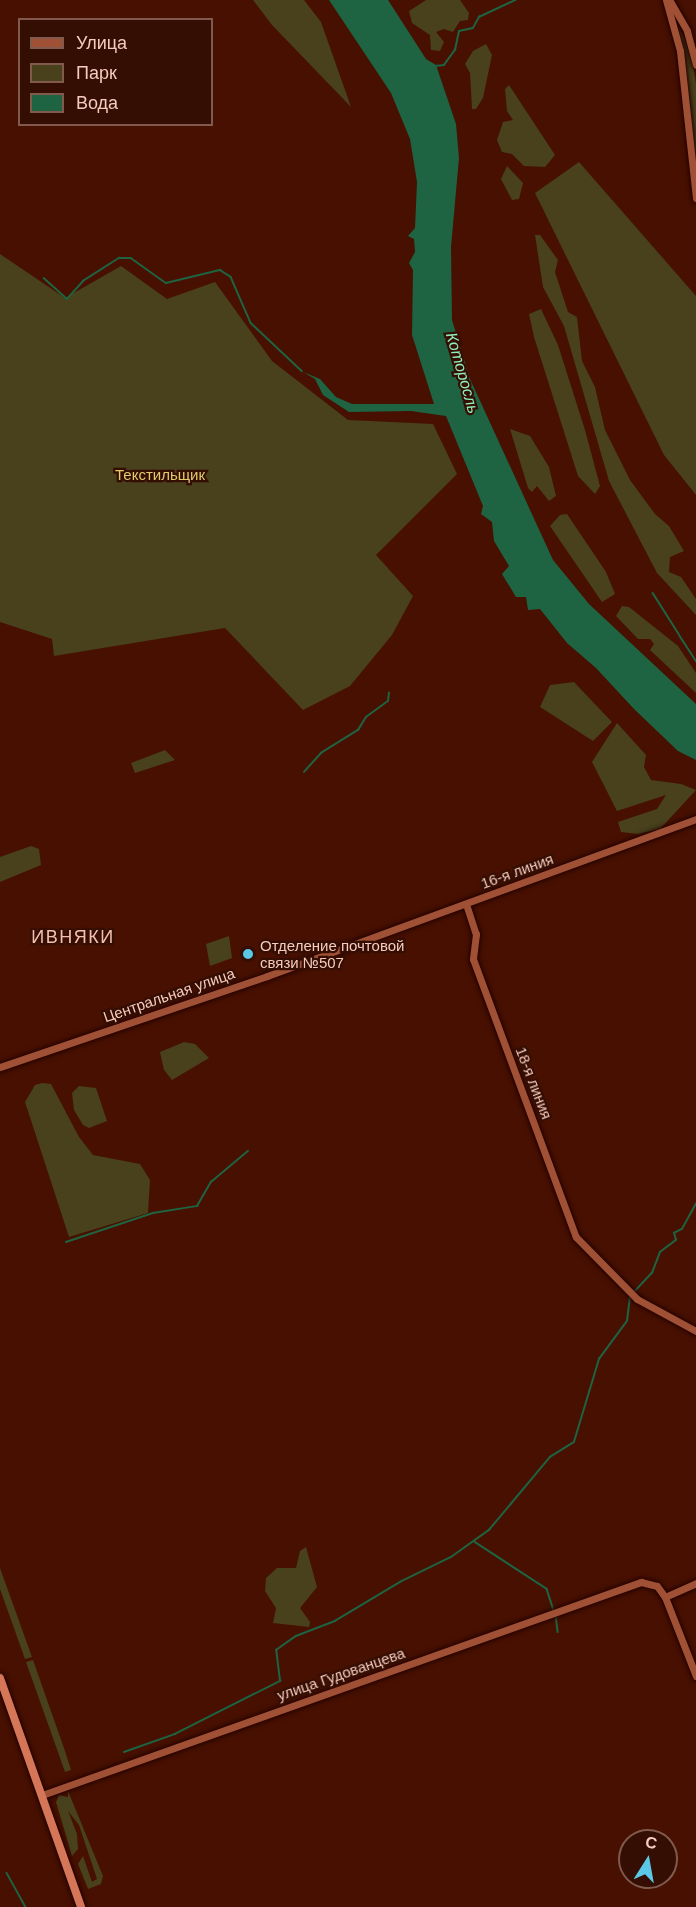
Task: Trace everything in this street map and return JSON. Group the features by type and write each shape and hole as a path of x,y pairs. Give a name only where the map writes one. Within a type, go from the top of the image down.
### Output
{"highway":[{"path":"0,1678 81,1907"}],"street":[{"path":"668,0 696,65"},
{"path":"678,21 696,198"},
{"name":"16-я линия","path":"348,946 696,819"},
{"name":"18-я линия","path":"466,904 476,934 474,959 576,1238 632,1295 696,1331"},
{"name":"Центральная улица","path":"0,1068 348,946"},
{"name":"улица Гудованцева","path":"42,1795 650,1582 665,1597"},
{"path":"696,1583 665,1597 696,1676"}],"green space":[{"path":"253,0 304,0 321,22 351,107 272,25"},
{"path":"426,0 460,0 469,13 468,20 460,21 453,32 444,29 436,32 444,42 440,51 431,50 430,35 412,23 409,11"},
{"path":"678,25 691,52 696,84 696,176"},
{"path":"486,44 492,55 483,98 476,109 472,109 470,73 465,64 473,51"},
{"path":"509,85 555,155 545,167 524,166 512,154 502,152 497,140 503,122 513,120 507,111 505,89"},
{"path":"579,162 696,296 696,495 664,455 535,193"},
{"path":"507,166 523,183 519,199 512,200 501,179"},
{"path":"535,235 540,235 558,260 555,272 568,312 577,317 582,361 595,387 605,430 630,480 655,514 669,526 684,551 670,557 669,572 681,577 696,599 696,615 657,573 609,481 564,326 543,287"},
{"name":"Текстильщик","path":"0,254 65,298 121,266 167,299 215,282 272,361 348,420 433,424 457,474 376,555 413,596 392,635 350,686 303,710 225,628 54,656 52,639 0,622"},
{"path":"541,309 558,345 585,430 600,486 595,494 578,476 534,337 529,314"},
{"path":"510,429 530,436 549,467 556,496 549,501 537,486 532,492 528,488"},
{"path":"567,514 606,572 615,594 602,602 550,526 560,515"},
{"path":"622,606 629,607 678,646 696,673 696,693 650,650 654,644 650,639 638,639 616,616"},
{"path":"574,682 612,722 593,741 540,707 550,685"},
{"path":"617,723 646,755 644,767 651,780 681,784 696,790 660,829 638,834 621,832 618,822 657,809 666,795 617,811 592,762"},
{"path":"165,750 175,760 135,773 131,763"},
{"path":"31,846 39,849 41,865 0,882 0,857"},
{"path":"229,936 232,958 210,966 206,944"},
{"path":"184,1042 195,1044 209,1058 172,1080 164,1070 160,1052"},
{"path":"51,1084 79,1137 93,1155 140,1164 150,1180 148,1213 69,1237 25,1102 35,1085"},
{"path":"79,1086 96,1088 107,1121 89,1128 83,1125 74,1110 72,1093"},
{"path":"306,1547 317,1587 300,1608 310,1622 309,1627 273,1623 276,1608 265,1591 266,1578 277,1568 296,1568 300,1551"},
{"path":"0,1568 32,1657 25,1659 0,1589"},
{"path":"33,1660 71,1770 65,1772 26,1662"},
{"path":"68,1791 103,1876 101,1884 88,1889 78,1864 83,1856 92,1882 97,1879 79,1825 68,1811 77,1834 78,1849 72,1856 56,1802 59,1795 68,1797"}],"water":[{"name":"Которосль","path":"329,0 388,0 426,59 436,65 456,124 459,158 451,247 452,320 470,379 553,560 589,604 696,704 696,760 678,751 634,709 596,668 567,643 540,609 528,610 526,597 516,597 502,574 509,566 494,541 492,522 481,514 483,506 446,416 411,411 349,412 323,395 315,379 303,372 320,379 336,397 352,404 434,404 412,335 413,270 409,263 415,252 414,239 408,236 415,228 417,182 410,139 391,93"}],"waterway":[{"path":"435,66 444,65 455,50 459,31 473,28 479,17 515,0"},
{"path":"44,278 67,299 83,281 119,258 131,258 166,283 220,270 231,277 251,323 302,371"},
{"path":"653,593 679,634"},
{"path":"680,636 696,661"},
{"path":"304,772 321,753 358,730 366,717 388,701 389,693"},
{"path":"66,1242 153,1213 197,1206 211,1182 248,1151"},
{"path":"635,1291 652,1273 660,1252 676,1240 674,1233 682,1229 696,1204"},
{"path":"124,1752 175,1734 280,1681 276,1650 296,1636 335,1621 400,1582 451,1557 489,1530 550,1457 574,1442 599,1359 627,1321 630,1298"},
{"path":"475,1542 547,1589 554,1611"},
{"path":"556,1615 558,1632"},
{"path":"7,1873 26,1907"}],"place":[{"name":"Отделение почтовой связи №507","path":"248,954"}],"district":[{"name":"ИВНЯКИ","path":"73,937"}]}
